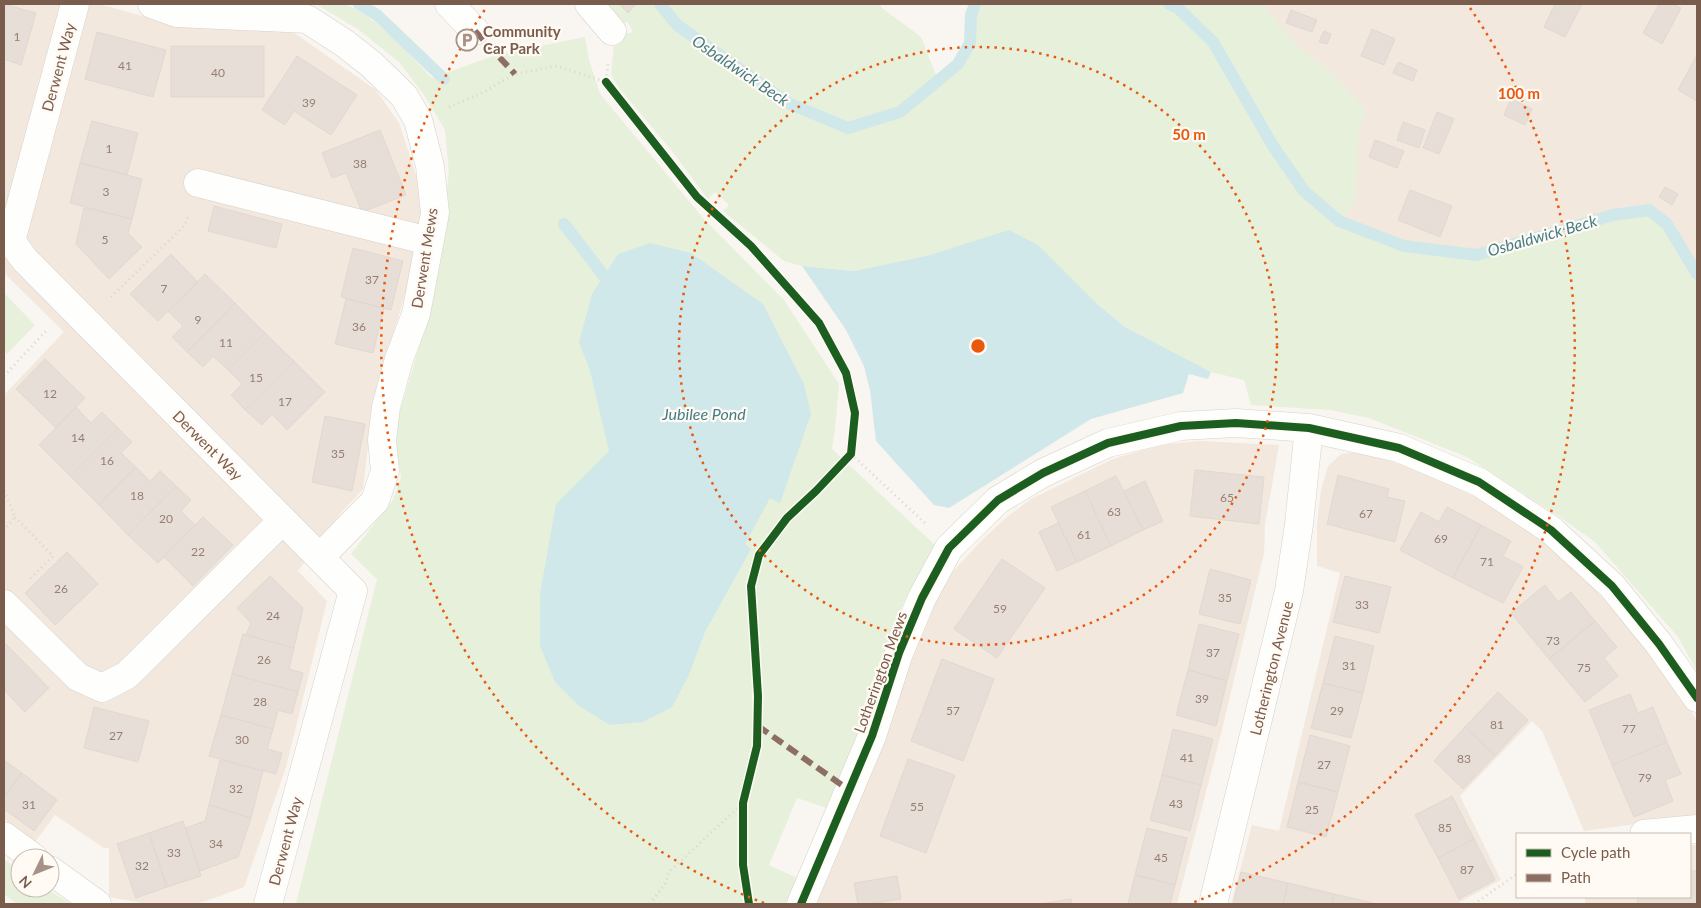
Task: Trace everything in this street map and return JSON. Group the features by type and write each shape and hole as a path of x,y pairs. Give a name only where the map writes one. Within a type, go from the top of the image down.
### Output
{"street":[{"name":"Derwent Way","path":"75,4 7,242 354,591 268,904"},
{"name":"Derwent Mews","path":"152,4 177,13 307,19 344,43 371,64 404,96 418,120 430,166 435,213 416,314 399,359 386,407 382,440 385,471 375,501 320,557"},
{"path":"449,4 476,31"},
{"path":"589,4 612,31"},
{"path":"198,183 429,241"},
{"name":"Lotherington Mews","path":"801,904 872,736 903,644 922,598 950,548 998,500 1043,474 1108,443 1181,426 1236,423 1309,428 1399,448 1479,482 1551,530 1612,586 1659,644 1697,698"},
{"name":"Lotherington Avenue","path":"1213,904 1289,591 1299,524 1309,428"},
{"path":"4,604 78,677 102,688 127,675 283,520"},
{"path":"1655,833 1697,829"},
{"path":"4,836 20,848"},
{"path":"60,877 97,904"}],"path":[{"path":"606,82 612,31"},
{"path":"418,120 480,94 515,74 557,66 606,82 612,90"},
{"path":"4,376 184,226 192,210 198,183"},
{"path":"849,454 915,512 950,548"},
{"path":"4,491 15,518 52,556 4,604"},
{"path":"4,530 15,518"},
{"path":"650,904 665,884 669,872 743,807 746,794"},
{"path":"1474,904 1516,875"}],"shaded area":[{"path":"4,4 99,4 175,25 293,32 376,90 399,123 423,196 416,257 373,403 363,489 341,513 298,571 327,601 286,767 244,887 197,904 148,904 109,897 109,848 104,848 55,815 35,842 4,819 4,395 64,332 4,273"},
{"path":"1213,4 1697,4 1697,274 1667,224 1613,215 1477,255 1404,246 1339,221 1304,191 1273,146 1209,38 1222,8"},
{"path":"1199,441 1279,445 1265,524 1264,553 1221,734 1177,904 816,904 850,825 882,736 902,663 945,580 983,539 1007,517 1031,499 1113,459 1168,444"},
{"path":"1358,452 1413,468 1493,505 1565,556 1661,664 1684,696 1697,722 1697,816 1584,831 1542,731 1532,721 1460,796 1501,880 1456,904 1231,904 1252,825 1279,831 1340,573 1317,566 1317,525 1321,490 1328,466 1341,454"},
{"path":"1691,845 1697,845 1697,904 1585,904 1585,898 1691,898"}],"green space":[{"path":"340,3 359,11 392,37 432,78 496,55 585,37 589,60 600,94 703,218 784,300 839,384 832,449 937,547 904,602 867,694 861,718 860,743 827,808 797,798 769,865 797,878 785,904 296,904 377,579 351,554 393,500 401,477 394,431 437,278 449,172 445,130 424,95 399,62 359,30 316,4"},
{"path":"607,4 880,4 882,8 921,37 938,80 958,64 970,43 971,15 975,4 1169,4 1178,8 1213,42 1273,146 1304,191 1339,221 1404,246 1477,255 1613,215 1649,210 1667,224 1697,274 1697,671 1678,637 1595,542 1467,457 1369,418 1330,410 1251,405 1244,380 1211,372 1182,357 1125,327 1096,303 930,255 854,271 802,266 784,261 723,211 729,205 715,192 708,199 668,146 619,88 611,74 615,36 633,32 628,22 624,23"},
{"path":"1173,4 1266,4 1266,9 1296,44 1332,73 1365,110 1358,141 1355,203 1341,219 1307,191 1276,146 1215,42 1178,6"},
{"path":"4,293 35,325 7,354 4,350"},
{"path":"4,859 10,864 10,898 60,897 71,904 17,904 4,894"}],"water":[{"path":"1009,230 1038,245 1096,303 1125,327 1211,372 1208,379 1189,374 1183,393 1091,419 949,508 934,505 876,441 870,390 864,366 846,330 802,266 854,271 930,255"},
{"name":"Jubilee Pond","path":"650,243 691,253 763,304 804,384 811,414 780,503 770,498 745,544 751,549 705,632 688,677 672,707 643,722 610,725 579,706 555,682 540,646 540,594 556,504 609,451 590,371 579,342 592,294 618,254"}],"building":[{"path":"4,4 36,13 21,65 4,59"},
{"path":"619,4 636,4 628,13"},
{"path":"1555,4 1582,4 1565,37 1544,27"},
{"path":"1659,4 1673,4 1681,8 1662,44 1643,33"},
{"path":"1291,10 1317,20 1312,32 1286,23"},
{"path":"1372,29 1395,39 1384,65 1361,56"},
{"path":"1324,31 1331,34 1327,44 1319,42"},
{"path":"97,32 166,50 153,97 85,79"},
{"path":"171,46 264,46 264,97 171,97"},
{"path":"1697,55 1697,101 1678,90"},
{"path":"297,56 357,95 331,135 294,111 285,125 262,110"},
{"path":"1398,62 1417,70 1413,81 1393,73"},
{"path":"1511,99 1532,109 1525,125 1504,115"},
{"path":"1437,112 1454,119 1439,154 1423,148"},
{"path":"92,121 138,133 127,175 80,163"},
{"path":"1403,122 1425,130 1419,148 1397,140"},
{"path":"380,130 406,195 362,212 346,173 332,178 322,153"},
{"path":"1375,140 1404,151 1397,168 1369,157"},
{"path":"80,163 142,179 132,219 70,203"},
{"path":"1665,187 1678,194 1672,205 1659,197"},
{"path":"1410,190 1452,206 1440,237 1398,220"},
{"path":"214,206 282,224 276,248 208,231"},
{"path":"84,208 132,219 128,233 142,247 109,279 76,244"},
{"path":"353,248 403,261 391,310 341,297"},
{"path":"171,254 198,282 158,321 130,294"},
{"path":"205,274 235,303 187,352 172,337 183,326 168,311"},
{"path":"346,299 384,308 373,353 335,344"},
{"path":"235,303 265,333 228,370 213,356 203,367 187,352"},
{"path":"265,333 294,361 245,410 231,395 242,384 228,370"},
{"path":"45,359 85,398 56,428 16,389"},
{"path":"294,361 325,392 287,430 272,414 262,425 245,410"},
{"path":"76,407 91,423 102,412 118,428 70,476 39,445"},
{"path":"325,416 365,424 352,491 312,482"},
{"path":"118,428 132,442 121,453 136,467 99,505 70,476"},
{"path":"136,467 150,481 160,471 176,486 128,535 99,505"},
{"path":"1195,470 1264,477 1259,524 1190,516"},
{"path":"1338,475 1389,489 1387,497 1405,501 1395,542 1327,524"},
{"path":"1116,476 1143,530 1111,546 1085,491"},
{"path":"1145,481 1163,521 1143,530 1124,491"},
{"path":"176,486 191,500 181,511 195,525 158,563 128,535"},
{"path":"1085,491 1111,546 1077,562 1051,507"},
{"path":"1447,507 1481,525 1453,578 1400,550 1421,512 1439,522"},
{"path":"203,517 233,545 193,586 164,557"},
{"path":"1058,523 1077,562 1057,571 1039,532"},
{"path":"1481,525 1511,541 1503,556 1523,567 1503,603 1453,578"},
{"path":"67,552 98,584 55,625 25,593"},
{"path":"1002,559 1045,588 997,658 954,629"},
{"path":"1210,569 1251,580 1240,624 1199,614"},
{"path":"270,576 303,608 294,648 246,635 251,623 237,608"},
{"path":"1345,576 1391,587 1379,633 1333,622"},
{"path":"1545,585 1558,602 1571,592 1595,621 1549,659 1511,613"},
{"path":"1595,621 1617,647 1604,658 1618,676 1585,702 1549,659"},
{"path":"1199,624 1239,634 1227,681 1188,670"},
{"path":"243,634 294,648 289,669 303,673 298,692 232,674"},
{"path":"1335,636 1374,646 1363,693 1323,683"},
{"path":"4,642 49,688 25,712 4,690"},
{"path":"942,659 994,679 963,761 911,741"},
{"path":"1188,670 1227,681 1216,726 1176,715"},
{"path":"232,674 298,692 292,714 278,710 273,729 221,715"},
{"path":"1323,683 1363,693 1351,738 1311,728"},
{"path":"1498,692 1528,720 1495,756 1465,727"},
{"path":"1630,694 1638,713 1653,707 1667,742 1612,765 1589,710"},
{"path":"94,707 149,721 138,762 84,748"},
{"path":"221,715 273,729 267,749 282,753 276,774 209,756"},
{"path":"1465,727 1495,756 1463,789 1434,761"},
{"path":"1173,729 1213,739 1201,785 1162,775"},
{"path":"1310,735 1350,746 1338,792 1298,782"},
{"path":"1667,742 1681,774 1665,780 1673,801 1634,817 1612,765"},
{"path":"908,759 955,775 926,853 880,836"},
{"path":"4,760 22,773 4,797"},
{"path":"220,760 263,771 251,818 209,805"},
{"path":"22,773 57,800 34,831 4,809 4,797"},
{"path":"1162,775 1201,785 1190,831 1150,820"},
{"path":"1298,782 1338,792 1326,837 1287,827"},
{"path":"1452,796 1474,839 1438,858 1415,815"},
{"path":"209,805 251,818 238,857 200,871 186,828 205,821"},
{"path":"183,821 201,876 167,887 149,833"},
{"path":"1147,828 1187,838 1175,885 1135,875"},
{"path":"149,833 167,887 136,898 117,844"},
{"path":"1474,839 1495,880 1459,899 1438,858"},
{"path":"1691,871 1697,871 1697,904 1638,904 1637,898 1691,898"},
{"path":"1241,872 1288,883 1283,904 1233,904"},
{"path":"1135,875 1175,885 1170,904 1128,904"},
{"path":"897,876 901,899 858,904 854,883"},
{"path":"1288,883 1334,894 1332,904 1283,904"},
{"path":"1334,894 1377,904 1332,904"},
{"path":"1071,899 1072,904 1040,904"}],"waterway":[{"path":"359,4 377,15 444,79"},
{"name":"Osbaldwick Beck","path":"660,4 677,25 788,103 848,128 900,112 958,64 970,43 971,15 975,4"},
{"name":"Osbaldwick Beck","path":"1169,4 1178,8 1213,42 1273,146 1304,191 1339,221 1404,246 1477,255 1613,215 1649,210 1667,224 1697,274"},
{"path":"564,224 604,276"}],"marked path":[{"path":"475,31 515,74"},
{"path":"758,726 849,790"}],"cycle path":[{"path":"606,82 697,197 751,246 819,323 846,373 855,413 851,454 787,518 759,555 751,586 758,696 757,746 743,803 743,865 749,904"},
{"path":"801,904 872,736 899,653 922,598 949,548 998,500 1043,473 1108,443 1181,426 1236,423 1309,428 1399,448 1479,482 1551,530 1612,586 1659,644 1697,698"}],"place":[{"name":"Community Car Park","path":"467,40"}]}
